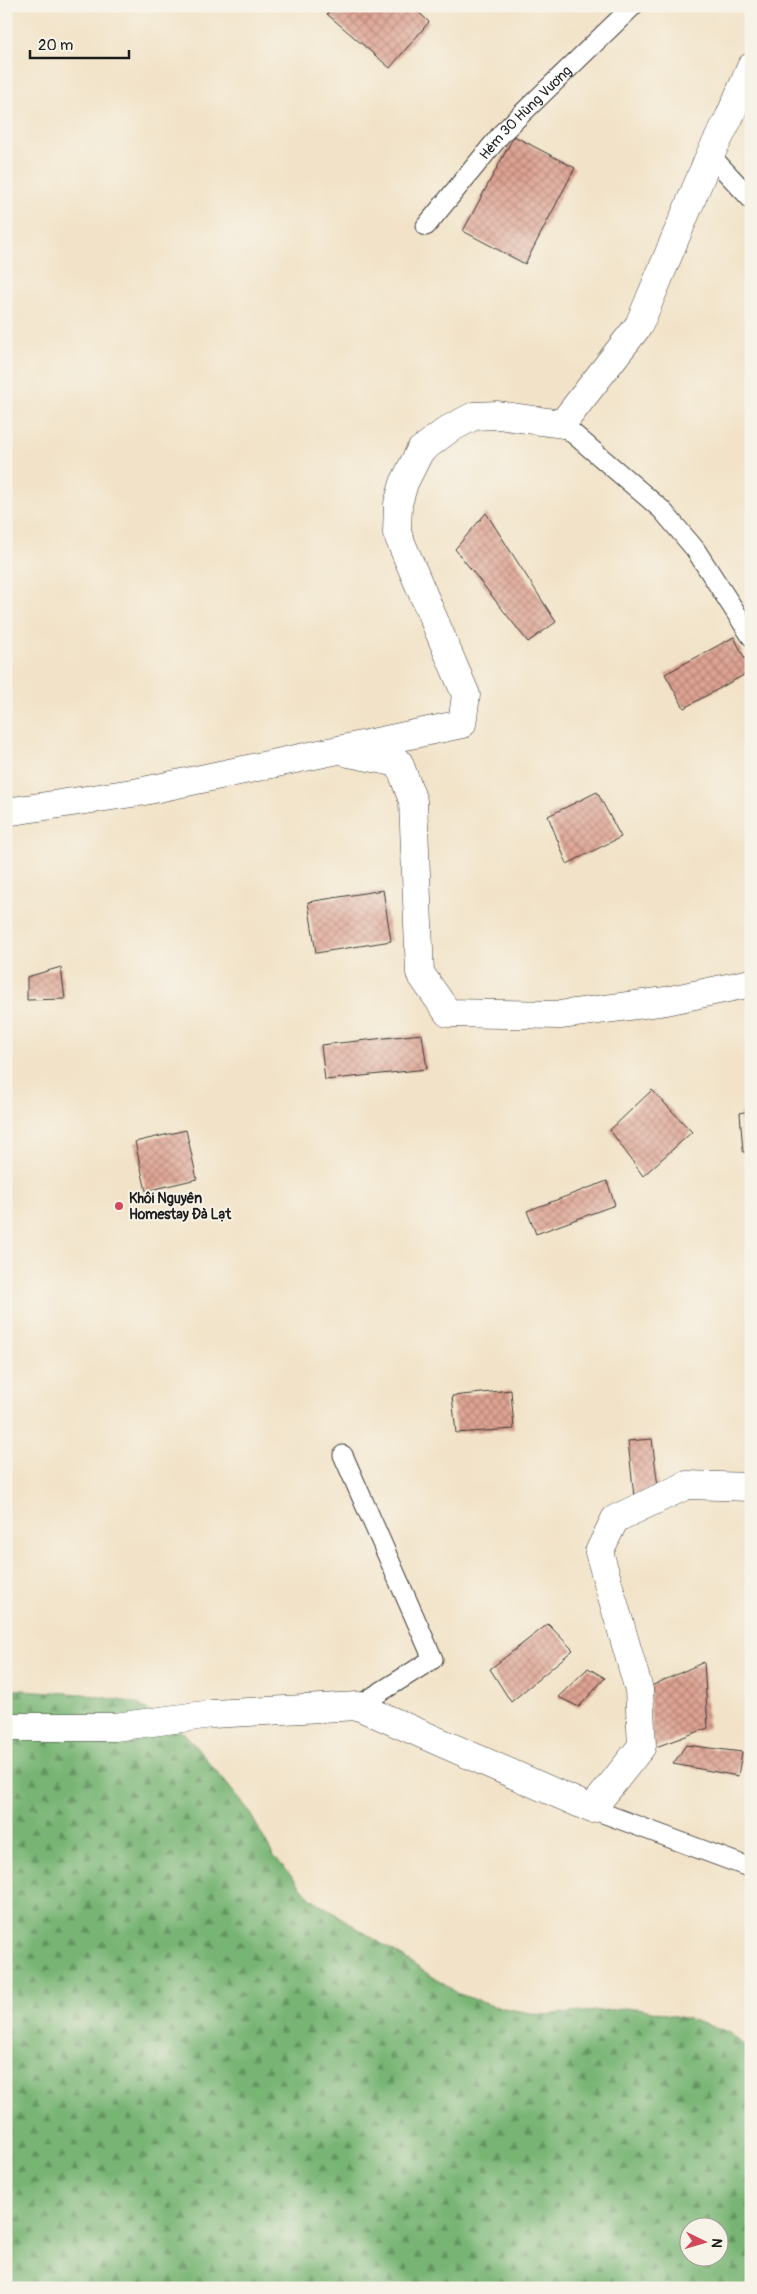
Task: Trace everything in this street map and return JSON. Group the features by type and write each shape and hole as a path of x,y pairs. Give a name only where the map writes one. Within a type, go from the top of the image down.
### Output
{"street":[{"path":"6,812 139,792 462,724 466,695 397,533 398,504 404,483 420,451 449,428 474,416 498,415 562,424 639,326 710,155 729,118 751,67"},
{"path":"336,751 399,763 413,800 420,972 448,1013 560,1015 666,1000 751,983"},
{"path":"6,1727 115,1727 212,1714 358,1706 592,1809 642,1746 639,1690 599,1552 615,1519 687,1485 751,1487"}],"lane":[{"name":"Hẻm 30 Hùng Vương","path":"426,226 503,132 633,6"},
{"path":"710,155 751,199"},
{"path":"562,424 662,510 695,549 751,636"},
{"path":"343,1455 433,1659 358,1706"},
{"path":"592,1809 751,1868"}],"green space":[{"path":"6,1689 83,1694 136,1703 185,1734 247,1808 273,1855 311,1898 459,1994 493,2006 541,2015 638,2008 689,2019 729,2032 751,2052 751,2288 6,2288"}],"building":[{"path":"334,6 412,6 429,22 390,68 327,14"},
{"path":"514,136 575,168 525,264 463,231"},
{"path":"486,513 556,622 528,642 455,549"},
{"path":"734,637 751,671 684,708 665,674"},
{"path":"597,792 621,837 567,864 548,816"},
{"path":"383,890 391,941 316,953 308,902"},
{"path":"61,967 65,999 27,1000 27,977"},
{"path":"422,1034 427,1069 325,1080 321,1045"},
{"path":"652,1090 692,1132 643,1176 610,1130"},
{"path":"751,1110 751,1152 743,1152 740,1113"},
{"path":"186,1130 197,1179 146,1191 135,1142"},
{"path":"607,1181 615,1205 536,1234 527,1211"},
{"path":"511,1390 514,1429 456,1433 452,1396"},
{"path":"652,1439 658,1487 634,1497 628,1441"},
{"path":"548,1624 573,1650 511,1702 490,1669"},
{"path":"704,1662 708,1728 653,1748 649,1687"},
{"path":"588,1668 605,1678 579,1707 558,1697"},
{"path":"686,1745 742,1752 738,1776 673,1764"}],"place":[{"name":"Khôi Nguyên Homestay Đà Lạt","path":"119,1206"}]}
